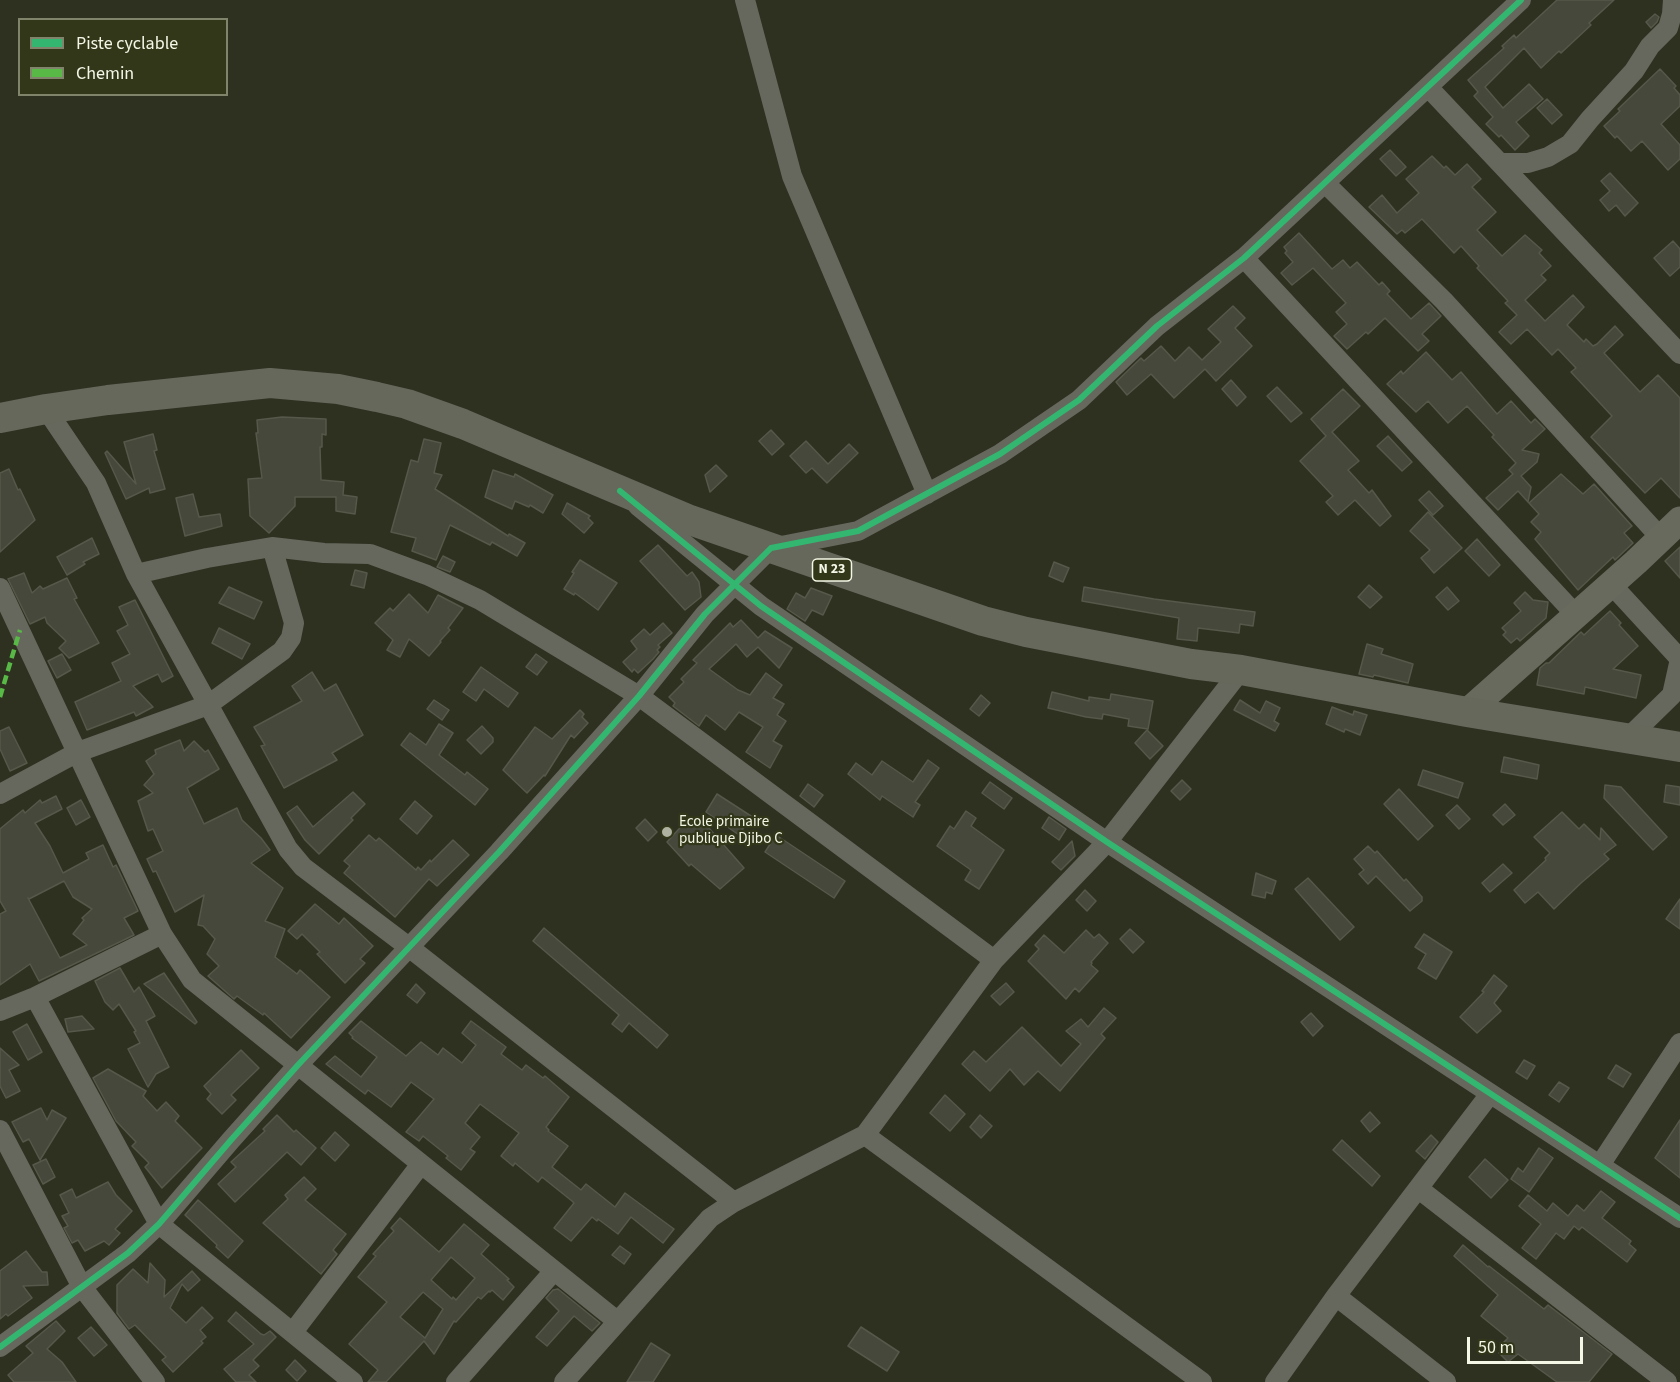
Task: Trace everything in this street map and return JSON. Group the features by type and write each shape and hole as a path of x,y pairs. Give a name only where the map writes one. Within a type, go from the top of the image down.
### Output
{"main road":[{"name":"N 23","path":"0,418 108,399 270,382 338,389 407,404 463,424 690,520 994,624 1191,664 1242,670 1467,712 1680,747"}],"street":[{"path":"745,0 792,176 927,494"},
{"path":"0,1347 128,1253 159,1224 298,1065 384,972 410,948 639,696 705,614 771,548 858,531 1000,454 1078,400 1156,326 1244,258 1521,0"},
{"path":"1501,163 1528,163 1548,157 1570,144 1634,71 1650,46 1668,27 1673,0"},
{"path":"1428,87 1680,354"},
{"path":"1325,183 1670,529 1611,585 1467,712"},
{"path":"1244,258 1576,615"},
{"path":"46,409 96,483 136,574 288,849 303,867 734,1202"},
{"path":"620,491 760,606 1107,842 1680,1218"},
{"path":"136,574 207,558 272,547 324,553 370,554 428,575 480,600 639,696 994,960"},
{"path":"0,794 78,752 208,705 282,651 291,638 294,623 272,547"},
{"path":"1611,585 1680,659 1672,695 1626,739"},
{"path":"0,588 162,934 192,980 617,1321"},
{"path":"564,1382 710,1218 734,1202 865,1135 994,960 1107,842 1242,670"},
{"path":"0,1011 35,997 162,934"},
{"path":"35,997 159,1224 353,1382"},
{"path":"1600,1166 1680,1043"},
{"path":"1275,1382 1336,1296 1491,1094"},
{"path":"0,1130 82,1287 153,1381"},
{"path":"865,1135 1202,1382"},
{"path":"293,1332 421,1164"},
{"path":"1419,1189 1666,1382"},
{"path":"456,1382 554,1271"},
{"path":"1336,1296 1446,1382"}],"building":[{"path":"1557,0 1614,0 1561,53 1559,51 1541,68 1524,48 1485,87 1503,108 1529,84 1543,99 1516,122 1529,136 1515,150 1501,135 1499,137 1486,124 1493,117 1474,96 1478,92 1468,80 1504,48 1502,46 1514,35 1516,38"},
{"path":"1655,14 1659,17 1651,28 1646,22"},
{"path":"1660,69 1676,86 1674,88 1680,95 1680,106 1661,124 1680,145 1680,159 1668,170 1642,141 1631,151 1604,126 1620,111 1618,109"},
{"path":"1547,99 1562,115 1552,124 1537,108"},
{"path":"1390,150 1406,167 1396,176 1380,159"},
{"path":"1432,156 1455,175 1467,164 1481,179 1472,187 1496,212 1477,230 1502,256 1525,235 1542,250 1539,253 1551,266 1541,275 1546,280 1525,300 1545,321 1573,295 1584,307 1567,325 1584,342 1586,339 1593,346 1597,344 1615,326 1623,335 1604,353 1640,392 1658,375 1680,398 1680,498 1661,478 1645,493 1591,437 1612,416 1571,372 1576,368 1558,349 1552,355 1527,329 1511,344 1499,332 1517,315 1505,303 1508,301 1477,268 1479,266 1461,246 1454,253 1422,219 1405,233 1402,230 1397,234 1369,207 1382,195 1397,213 1419,193 1406,179"},
{"path":"1610,173 1638,203 1625,216 1616,205 1609,211 1600,200 1610,191 1601,181"},
{"path":"1299,233 1332,269 1343,260 1350,268 1357,262 1379,285 1382,282 1390,291 1387,294 1411,319 1429,303 1441,316 1422,334 1429,341 1418,351 1385,318 1347,349 1334,336 1347,324 1336,312 1346,303 1313,268 1292,285 1281,273 1293,262 1285,253 1287,251 1284,247"},
{"path":"1673,241 1680,249 1680,267 1670,276 1654,258"},
{"path":"1233,306 1245,318 1235,328 1252,346 1216,381 1205,369 1174,398 1151,374 1127,395 1116,382 1141,358 1144,361 1161,346 1175,361 1189,347 1202,360 1221,342 1208,329"},
{"path":"1426,352 1452,380 1461,372 1497,414 1511,401 1531,423 1535,419 1545,429 1522,450 1539,454 1537,462 1521,476 1531,487 1528,502 1518,491 1498,510 1486,498 1513,474 1509,470 1516,463 1467,406 1448,423 1428,401 1416,412 1387,384 1401,371 1403,374"},
{"path":"1231,380 1246,397 1237,406 1222,389"},
{"path":"1277,387 1302,413 1291,422 1267,396"},
{"path":"1343,389 1360,406 1332,432 1359,461 1348,470 1369,493 1372,490 1391,516 1380,526 1355,500 1338,515 1326,502 1333,496 1300,461 1326,436 1311,419"},
{"path":"282,417 326,419 326,435 322,434 322,447 320,447 321,480 344,482 343,495 357,497 355,514 336,511 336,497 295,497 295,506 269,533 250,516 248,479 262,478 256,433 258,433 257,420"},
{"path":"771,430 784,444 772,455 759,441"},
{"path":"153,434 157,450 154,451 165,489 150,493 149,488 126,499 105,453 107,451 136,484 124,442"},
{"path":"1388,436 1412,462 1402,471 1377,446"},
{"path":"424,439 441,443 434,473 442,475 435,489 508,536 509,534 525,543 517,556 492,542 490,545 450,525 436,560 412,551 416,538 391,532 411,460 418,462"},
{"path":"806,441 828,464 849,444 858,453 827,483 812,468 806,473 790,456"},
{"path":"716,465 727,476 710,492 705,475"},
{"path":"9,469 35,520 0,552 0,473"},
{"path":"493,470 514,477 515,474 553,495 543,513 530,505 529,507 515,501 512,509 485,497"},
{"path":"1561,474 1583,494 1594,484 1632,526 1624,533 1633,543 1615,560 1613,557 1578,590 1535,539 1541,532 1531,522 1539,514 1529,503"},
{"path":"1429,491 1443,506 1433,515 1419,500"},
{"path":"193,494 199,517 220,514 222,526 185,536 176,498"},
{"path":"567,503 590,516 588,518 593,523 584,533 562,514"},
{"path":"1428,512 1462,548 1434,573 1421,558 1430,550 1410,531"},
{"path":"92,538 99,554 83,562 85,564 67,575 57,557"},
{"path":"1477,539 1500,565 1489,576 1465,551"},
{"path":"658,545 687,576 692,572 699,582 701,597 685,610 640,561"},
{"path":"1680,547 1680,578 1665,561"},
{"path":"443,556 455,562 450,572 437,567"},
{"path":"580,560 617,583 598,610 575,593 574,595 564,589"},
{"path":"1054,562 1069,568 1063,582 1049,576"},
{"path":"355,570 367,573 364,588 351,585"},
{"path":"24,573 32,593 40,586 43,589 67,578 77,598 74,599 99,643 69,658 59,648 66,641 47,623 45,617 30,624 8,579"},
{"path":"1369,585 1382,597 1370,608 1358,597"},
{"path":"229,587 262,602 254,619 219,603"},
{"path":"1084,587 1255,612 1253,626 1240,624 1239,633 1198,628 1197,641 1177,639 1179,618 1082,601"},
{"path":"1447,587 1459,601 1448,610 1436,597"},
{"path":"811,588 832,596 823,615 812,610 805,621 787,609 796,593 805,598"},
{"path":"1525,592 1533,600 1548,602 1546,618 1520,641 1517,638 1511,643 1503,635 1506,632 1502,628 1521,611 1514,603"},
{"path":"409,594 428,613 438,595 463,608 448,628 450,630 429,656 409,639 400,657 387,650 393,640 375,623 390,608 393,611"},
{"path":"135,600 173,676 162,682 158,674 133,686 153,707 136,716 134,712 87,730 75,702 121,681 112,663 130,654 117,631 128,625 119,607"},
{"path":"1610,611 1638,646 1613,669 1641,675 1636,698 1585,687 1584,694 1537,685 1540,668 1549,663 1581,632 1584,635"},
{"path":"741,620 758,638 765,631 792,648 779,668 758,647 747,657 736,644 709,669 738,690 750,695 766,673 782,685 773,698 784,704 777,715 786,721 773,741 782,746 770,768 746,752 763,727 739,712 725,730 706,715 699,726 673,706 675,703 669,697 684,682 681,679 697,663 693,660 730,623 733,627"},
{"path":"663,623 672,633 658,645 659,652 653,659 638,673 634,669 632,672 623,662 637,649 631,641 644,629 650,635"},
{"path":"219,628 250,644 242,659 212,643"},
{"path":"1367,644 1383,649 1381,654 1413,664 1408,683 1359,674"},
{"path":"62,654 71,670 57,678 48,661"},
{"path":"536,654 547,662 537,675 526,667"},
{"path":"481,667 518,693 508,707 484,689 476,701 463,692"},
{"path":"312,672 324,691 336,684 363,735 332,753 337,760 284,788 261,746 265,745 254,727 302,701 292,686"},
{"path":"1052,692 1089,701 1089,697 1110,700 1111,694 1153,701 1148,729 1128,726 1129,719 1103,714 1102,719 1086,717 1048,708"},
{"path":"981,695 990,703 979,716 970,709"},
{"path":"434,700 449,710 442,720 427,709"},
{"path":"1240,700 1260,713 1266,701 1280,708 1274,721 1279,724 1275,731 1234,710"},
{"path":"1332,707 1353,715 1354,711 1367,715 1360,735 1345,729 1344,732 1326,724"},
{"path":"580,710 584,714 582,717 588,723 574,738 571,735 545,776 527,793 503,770 535,727 552,739"},
{"path":"439,724 453,733 439,755 465,775 467,772 488,789 475,805 401,745 410,733 426,745"},
{"path":"482,726 493,738 493,742 481,754 467,740"},
{"path":"9,727 27,763 10,771 0,749 0,731"},
{"path":"1147,730 1163,746 1150,759 1135,743"},
{"path":"180,740 184,751 194,741 205,752 208,750 219,769 187,788 204,824 237,808 242,820 270,850 251,863 283,888 265,921 285,929 275,957 297,974 300,970 330,997 291,1038 264,1013 263,1015 237,996 234,999 208,976 219,966 207,954 215,939 203,926 198,925 204,895 175,912 156,871 153,872 147,859 163,851 153,829 148,831 138,801 153,793 144,785 154,774 146,761 156,754 155,750"},
{"path":"1504,757 1539,765 1537,779 1501,772"},
{"path":"928,760 939,768 915,802 920,805 913,817 882,796 880,800 848,774 856,763 872,775 882,761 913,782"},
{"path":"1423,770 1463,783 1458,798 1418,785"},
{"path":"1182,780 1191,789 1180,800 1171,791"},
{"path":"990,782 1012,798 1004,809 982,793"},
{"path":"808,784 823,795 814,807 800,796"},
{"path":"1605,785 1621,787 1667,837 1653,850 1604,798"},
{"path":"1666,785 1680,787 1680,805 1664,802"},
{"path":"1399,789 1433,826 1418,840 1384,804"},
{"path":"353,792 365,804 351,818 353,820 319,854 305,840 287,813 297,806 313,827"},
{"path":"717,794 751,816 739,835 706,812"},
{"path":"56,796 62,809 35,823 50,846 63,873 89,859 86,853 103,845 113,867 116,865 138,911 124,918 134,935 39,981 30,964 0,985 0,914 6,911 0,901 0,829 23,810 25,813 40,800 42,803","holes":["64,881 73,897 92,909 82,918 84,920 73,934 87,945 60,958 28,898"]},
{"path":"81,800 90,817 76,825 67,808"},
{"path":"415,801 432,816 417,834 400,819"},
{"path":"1505,804 1515,815 1503,825 1493,815"},
{"path":"1457,805 1470,819 1459,829 1446,815"},
{"path":"966,811 976,818 971,826 1004,850 979,889 965,880 971,870 937,846 950,826 954,829"},
{"path":"1562,812 1579,829 1584,824 1600,840 1601,828 1616,845 1604,854 1609,859 1554,909 1538,892 1525,903 1514,890 1546,860 1545,858 1550,853 1534,837"},
{"path":"1049,817 1066,829 1059,840 1042,828"},
{"path":"689,818 698,825 701,819 744,868 720,889 691,864 689,866 667,842"},
{"path":"645,819 657,832 648,841 636,828"},
{"path":"369,835 376,841 379,838 416,870 418,867 421,870 430,860 431,862 453,840 469,855 437,886 429,879 395,917 344,873 350,866 344,861"},
{"path":"776,835 845,881 834,898 765,852"},
{"path":"1072,841 1075,856 1061,870 1052,862"},
{"path":"1368,846 1375,853 1377,851 1422,897 1422,901 1410,911 1376,876 1368,884 1359,874 1364,870 1354,859"},
{"path":"1503,864 1512,873 1490,892 1482,883"},
{"path":"1256,873 1276,881 1272,894 1266,892 1265,898 1252,895"},
{"path":"1308,878 1354,927 1340,940 1295,889"},
{"path":"1085,890 1096,901 1087,911 1076,900"},
{"path":"1680,899 1680,929 1666,919"},
{"path":"315,904 339,924 344,918 373,946 360,959 365,963 345,983 317,954 320,952 302,934 297,939 288,931"},
{"path":"544,928 668,1035 657,1048 629,1023 622,1032 612,1024 619,1015 533,941"},
{"path":"1130,929 1144,942 1133,953 1120,939"},
{"path":"1086,930 1094,938 1099,934 1108,943 1091,962 1091,965 1098,971 1079,992 1075,988 1066,999 1028,961 1039,949 1035,945 1044,935 1064,953"},
{"path":"1424,934 1452,952 1436,979 1418,968 1426,954 1415,947"},
{"path":"120,968 134,992 139,987 155,1016 146,1021 169,1067 156,1074 148,1087 128,1049 140,1043 134,1032 136,1031 119,1004 113,1010 105,1002 95,981"},
{"path":"164,973 197,1022 195,1024 144,984"},
{"path":"1494,975 1507,986 1494,1003 1501,1011 1477,1033 1460,1017 1484,992 1482,991"},
{"path":"1006,983 1014,992 1000,1005 991,996"},
{"path":"416,984 425,993 417,1003 407,995"},
{"path":"1104,1008 1116,1018 1101,1034 1105,1038 1060,1091 1038,1071 1024,1085 1010,1069 990,1091 962,1064 974,1051 986,1062 1022,1027 1061,1066 1081,1044 1066,1031 1081,1019 1088,1027"},
{"path":"1311,1013 1323,1026 1313,1036 1301,1022"},
{"path":"82,1016 94,1029 68,1032 65,1019"},
{"path":"361,1021 406,1056 421,1042 438,1055 443,1048 462,1063 476,1045 462,1033 471,1021 506,1047 501,1054 522,1070 526,1065 543,1078 545,1076 569,1097 546,1127 568,1146 552,1167 581,1190 586,1184 615,1207 625,1193 674,1229 663,1243 631,1217 618,1234 592,1217 571,1241 554,1228 574,1203 542,1177 538,1182 515,1163 513,1166 501,1156 519,1133 480,1104 465,1123 480,1137 470,1149 475,1152 461,1170 423,1136 419,1141 406,1132 434,1099 411,1082 391,1107 368,1090 365,1094 326,1064 335,1056 361,1077 377,1057 352,1038 349,1033"},
{"path":"27,1024 42,1052 28,1060 13,1032"},
{"path":"0,1048 19,1065 9,1070 20,1091 6,1098 0,1086"},
{"path":"241,1050 259,1068 231,1095 236,1100 222,1114 207,1099 211,1094 204,1086"},
{"path":"1524,1060 1535,1066 1527,1079 1516,1072"},
{"path":"1616,1065 1631,1074 1623,1087 1608,1078"},
{"path":"108,1069 146,1091 143,1096 157,1111 166,1102 179,1116 175,1121 202,1148 162,1188 145,1167 149,1163 132,1146 136,1142 116,1121 93,1078"},
{"path":"1559,1082 1569,1088 1559,1102 1549,1095"},
{"path":"945,1095 965,1114 950,1131 930,1113"},
{"path":"41,1108 47,1120 52,1110 66,1118 40,1160 29,1139 23,1142 12,1122"},
{"path":"1370,1112 1380,1123 1370,1132 1361,1121"},
{"path":"277,1115 294,1132 296,1130 316,1148 301,1165 287,1152 235,1202 218,1184 236,1167 231,1162 265,1131 263,1129"},
{"path":"980,1115 992,1126 981,1138 970,1127"},
{"path":"1680,1120 1680,1178 1655,1158"},
{"path":"335,1132 349,1145 335,1161 321,1148"},
{"path":"1431,1135 1438,1142 1425,1159 1416,1151"},
{"path":"1342,1140 1380,1176 1372,1186 1333,1150"},
{"path":"1539,1148 1553,1158 1529,1192 1511,1179 1518,1168 1523,1172"},
{"path":"46,1159 55,1177 43,1184 33,1165"},
{"path":"1485,1159 1508,1180 1491,1198 1469,1177"},
{"path":"304,1177 316,1189 305,1200 346,1234 333,1250 337,1254 321,1274 263,1223 288,1199 285,1195"},
{"path":"108,1182 116,1195 132,1211 115,1229 120,1233 109,1245 104,1241 85,1251 78,1240 72,1243 64,1228 68,1226 62,1216 69,1213 60,1195 72,1189 76,1198"},
{"path":"1601,1191 1615,1202 1602,1218 1631,1241 1629,1244 1636,1250 1627,1262 1582,1227 1579,1230 1574,1226 1564,1239 1556,1233 1536,1259 1522,1248 1541,1224 1519,1206 1528,1195 1547,1211 1553,1203 1568,1216 1577,1205 1584,1211"},
{"path":"198,1200 243,1241 228,1258 185,1215"},
{"path":"400,1218 439,1252 464,1224 489,1245 481,1254 509,1279 507,1280 514,1287 503,1300 492,1290 481,1299 478,1297 456,1322 454,1321 434,1354 424,1341 386,1382 368,1382 378,1370 349,1344 387,1302 358,1277 376,1256 373,1254 394,1231 391,1228","holes":["451,1257 475,1278 456,1300 431,1280","423,1292 443,1309 425,1338 400,1317"]},
{"path":"1463,1245 1544,1309 1548,1305 1612,1354 1589,1382 1557,1382 1518,1354 1508,1362 1499,1353 1508,1345 1504,1342 1508,1338 1481,1316 1498,1295 1454,1256"},
{"path":"620,1246 631,1254 624,1264 612,1255"},
{"path":"26,1251 42,1272 47,1272 48,1285 23,1286 32,1298 8,1316 6,1314 0,1319 0,1271"},
{"path":"150,1263 165,1280 164,1297 192,1271 200,1280 188,1291 182,1284 170,1308 186,1323 202,1307 213,1318 200,1330 206,1337 201,1341 203,1343 173,1372 162,1360 166,1357 135,1325 129,1329 117,1313 117,1285 133,1269 148,1283"},
{"path":"558,1289 600,1323 592,1331 574,1316 547,1346 536,1337 559,1311 546,1298 553,1290"},
{"path":"236,1312 261,1334 264,1335 270,1331 276,1337 253,1360 259,1366 249,1375 256,1382 236,1382 224,1369 254,1344 228,1321"},
{"path":"56,1321 65,1331 47,1349 62,1362 76,1382 14,1382 8,1375 33,1353 26,1346"},
{"path":"91,1327 107,1345 94,1356 78,1338"},
{"path":"861,1327 899,1352 887,1371 848,1346"},
{"path":"651,1343 670,1355 653,1382 627,1382"},
{"path":"295,1360 306,1371 297,1381 286,1370"}],"marked path":[{"path":"0,697 20,630"}],"cycle path":[{"path":"0,1347 128,1253 159,1224 298,1065 499,852 639,696 705,614 771,548 858,531 1000,454 1079,400 1157,326 1244,258 1521,0"},
{"path":"620,491 761,606 1107,842 1680,1218"}],"place":[{"name":"Ecole primaire publique Djibo C","path":"667,832"}]}
